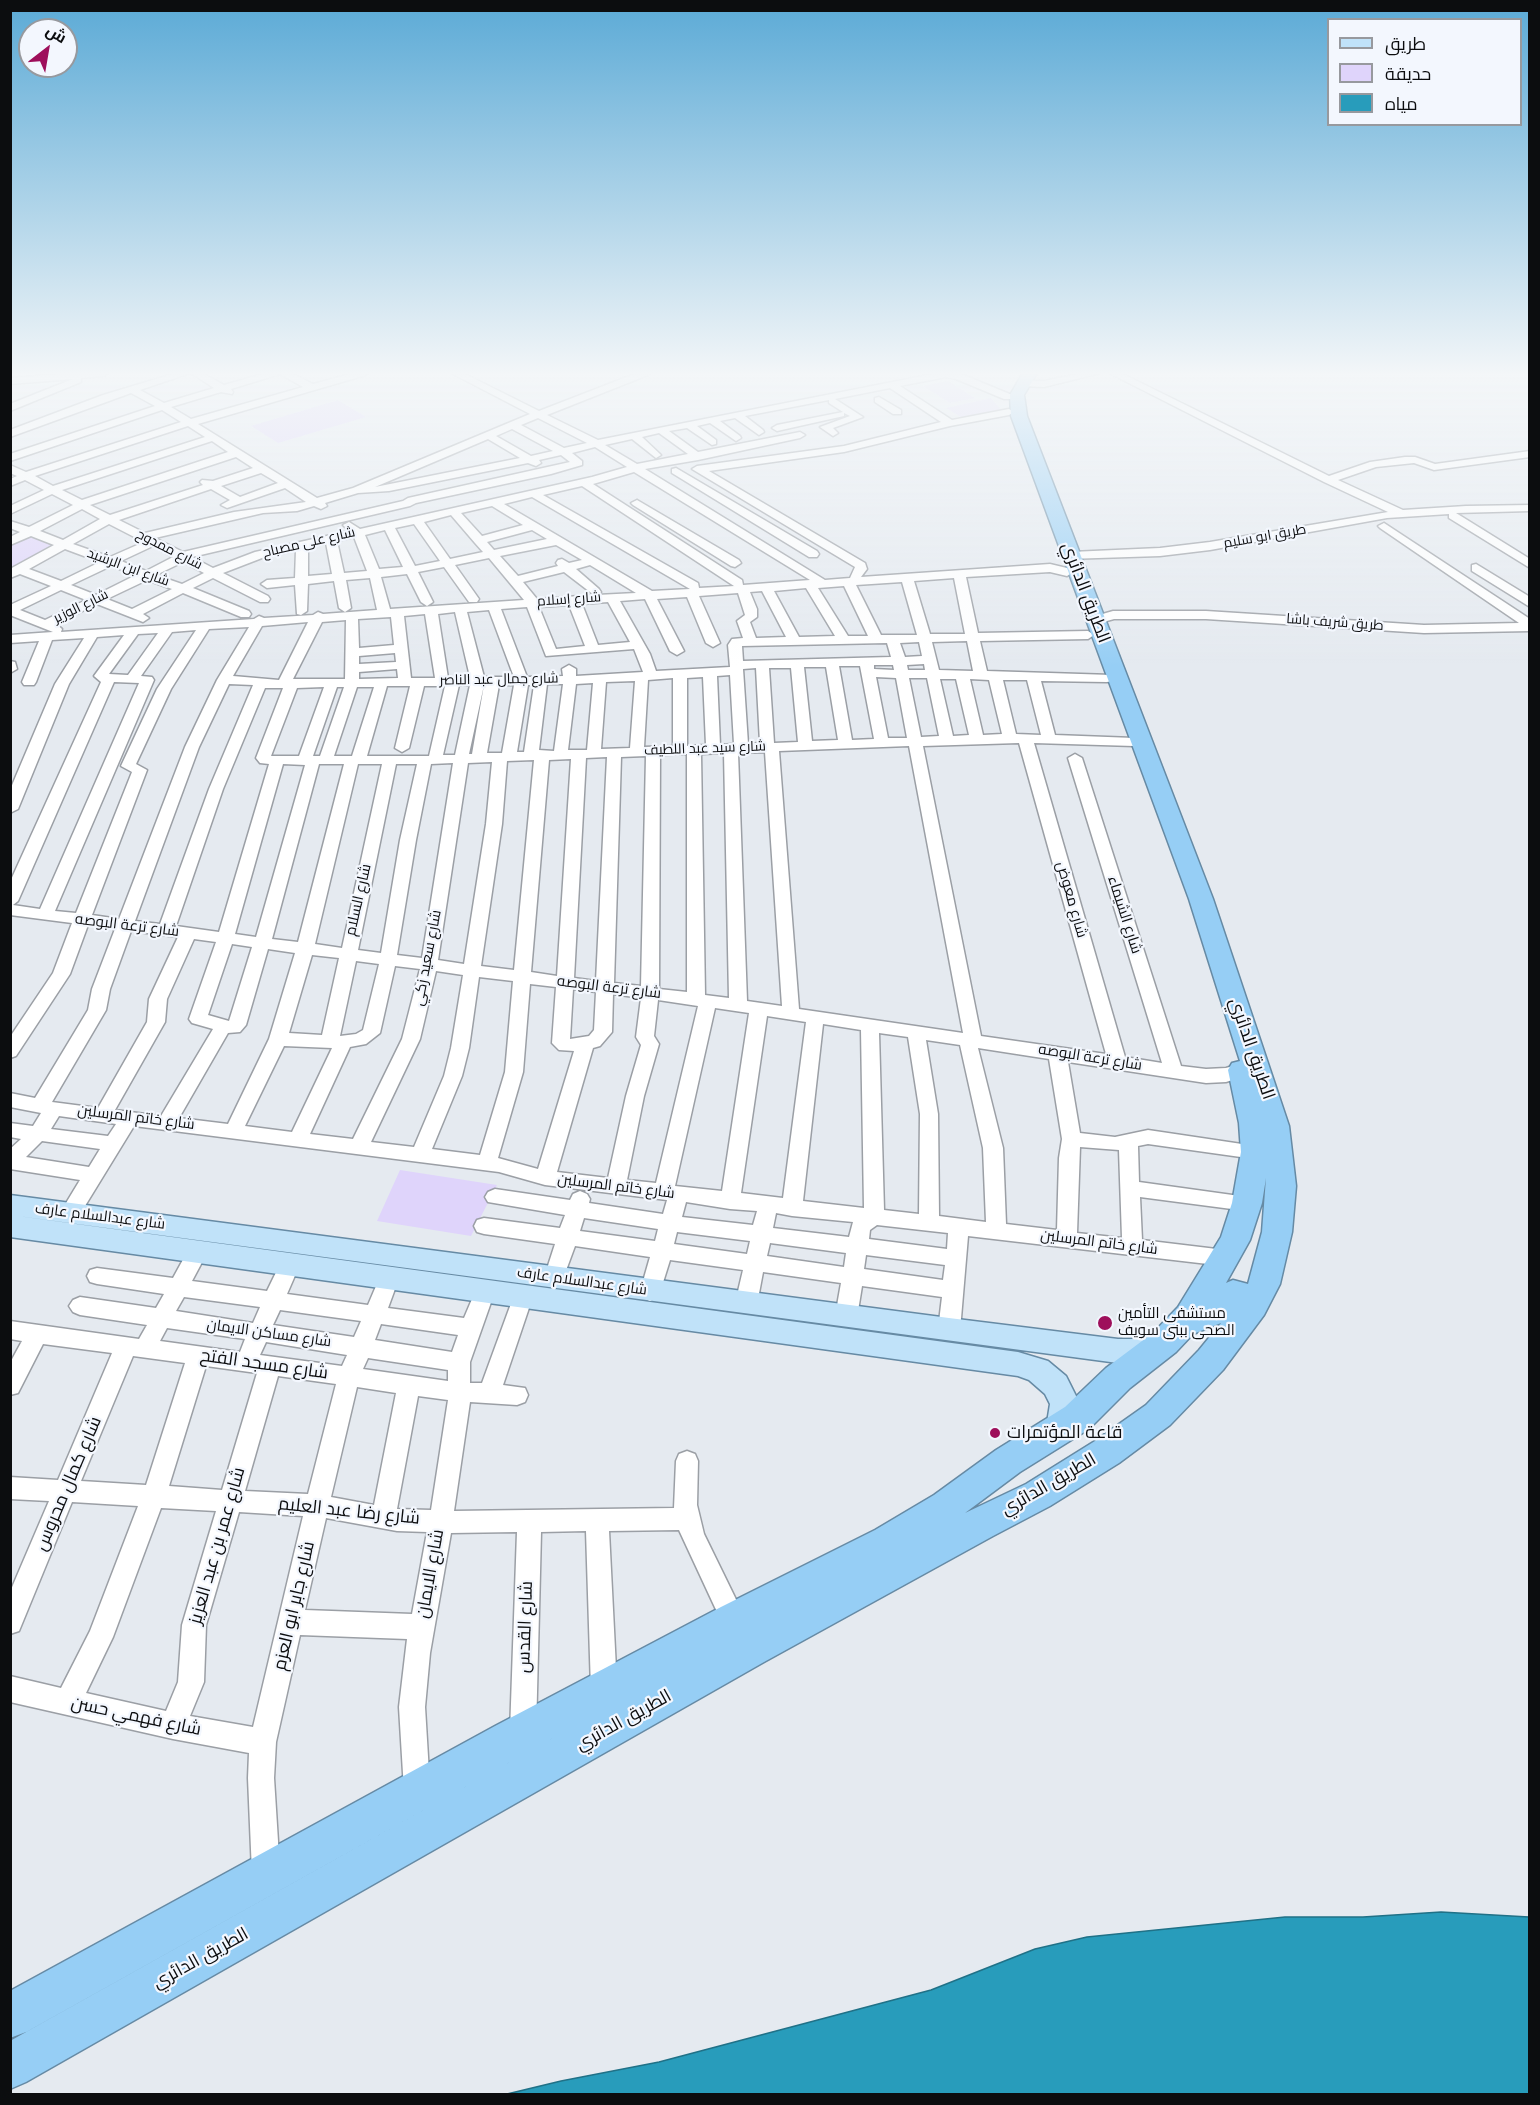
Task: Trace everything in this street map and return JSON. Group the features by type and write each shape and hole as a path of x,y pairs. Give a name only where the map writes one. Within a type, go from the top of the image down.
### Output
{"highway":[{"name":"الطريق الدائري","path":"10,2066 751,1649 980,1524 1038,1495 1107,1452 1158,1414 1211,1360 1253,1306 1270,1267 1277,1232 1281,1166 1270,1107 1201,899 1095,629 1061,565 1051,517 1036,471"},
{"name":"الطريق الدائري","path":"10,2016 523,1732 734,1620 848,1564 946,1507 1008,1461 1077,1418 1118,1378 1154,1351 1182,1324 1225,1258 1245,1213 1255,1152 1245,1082 1134,742 1107,678 1095,629"},
{"path":"1245,1213 1247,1228 1262,1235 1277,1232"},
{"path":"1182,1324 1203,1318 1218,1307 1227,1295 1233,1293 1246,1296 1253,1306"},
{"path":"1008,1461 1003,1473 1009,1487 1023,1495 1038,1495"},
{"path":"946,1507 969,1502 975,1504 983,1513 980,1524"}],"main road":[{"name":"شارع عبدالسلام عارف","path":"10,1205 70,1213 288,1255 389,1278 1018,1364 1038,1370 1056,1385 1062,1394 1065,1414 1061,1429"},
{"name":"شارع عبدالسلام عارف","path":"10,1226 198,1251 288,1255 554,1278 1118,1352 1154,1351"},
{"path":"1038,1370 1049,1367 1055,1358 1053,1347 1049,1342"}],"street":[{"name":"شارع ممدوح","path":"16,471 82,503 144,538 264,599"},
{"path":"10,483 40,471"},
{"path":"10,511 52,490 108,471"},
{"path":"109,471 180,512"},
{"path":"10,542 82,503 179,471"},
{"path":"190,471 242,500 295,522 308,543 301,582 301,611"},
{"path":"15,572 109,519 254,471"},
{"path":"265,471 342,518 358,532 388,610 401,649 403,665 412,682 402,748"},
{"path":"295,522 315,503 357,490 402,471"},
{"path":"357,490 367,492 470,471"},
{"path":"484,471 515,498"},
{"name":"شارع على مصباح","path":"133,614 238,561 270,565 308,543 598,479 618,471"},
{"path":"639,471 780,556 817,582 843,639"},
{"path":"647,476 675,471"},
{"path":"676,471 808,551 780,556"},
{"path":"707,471 717,480 861,566 861,569 851,579 868,639 867,667 882,743"},
{"path":"1310,471 1402,514 1414,522"},
{"path":"1328,480 1353,471"},
{"path":"238,561 231,534 295,522 342,518 547,472 567,485"},
{"path":"451,475 480,505"},
{"path":"522,477 537,493 693,589 713,643"},
{"path":"598,479 735,563"},
{"path":"717,480 722,499 722,521"},
{"path":"420,481 438,495"},
{"path":"583,482 741,586 751,609 752,617 743,621 751,641 735,644 737,668 738,1005"},
{"path":"10,610 111,562 144,538 286,484"},
{"path":"388,488 409,502 422,518 473,599"},
{"path":"667,488 771,512"},
{"path":"10,490 32,500"},
{"path":"702,509 736,491"},
{"path":"685,498 754,502"},
{"path":"493,502 644,592 677,651"},
{"name":"طريق ابو سليم","path":"1061,565 1210,546 1402,514 1466,508 1530,508"},
{"path":"144,538 204,521 263,510"},
{"path":"453,511 531,599 549,651 567,652 637,645"},
{"name":"طريق ابو سليم","path":"1061,565 1231,552 1453,516 1530,514"},
{"path":"1453,516 1530,565"},
{"name":"شارع الوزير","path":"46,630 97,600 181,557 267,535 295,522"},
{"name":"شارع ابن الرشيد","path":"10,525 183,588 244,614"},
{"path":"278,1039 360,1040 371,1033 388,960 408,840 448,681 429,605 388,525"},
{"path":"741,532 765,525"},
{"path":"479,541 533,526"},
{"path":"1384,526 1530,626"},
{"path":"760,544 803,531"},
{"path":"10,1162 38,1134 47,1107 94,1017 101,989 187,758 224,680 260,617 270,565 267,535"},
{"path":"314,761 351,676 349,611 331,538"},
{"path":"270,565 301,582 411,570 557,541"},
{"path":"562,564 580,554"},
{"path":"513,577 562,564 592,561"},
{"path":"562,564 594,592"},
{"name":"شارع إسلام","path":"741,586 766,587 1061,565"},
{"name":"شارع إسلام","path":"851,579 907,579 1061,565"},
{"path":"1476,568 1530,603"},
{"path":"15,572 61,586 150,621"},
{"name":"شارع معوض","path":"959,575 971,637 1017,738 1117,1062"},
{"path":"907,579 925,638 947,741"},
{"name":"شارع إسلام","path":"429,605 460,607 594,592 644,592 817,582"},
{"path":"766,587 794,640"},
{"name":"شارع إسلام","path":"10,639 46,630 68,634 169,627 301,611 388,610 473,599 574,600 644,592"},
{"path":"611,597 637,645 646,672 645,751 650,993 645,1037 650,1044 635,1096 616,1187"},
{"path":"574,600 594,649"},
{"path":"420,1155 453,1076 460,1048 505,756 522,680 493,605"},
{"path":"460,607 478,681"},
{"path":"10,610 46,630 29,682"},
{"name":"شارع إسلام","path":"68,634 89,626 150,621 244,614 260,617 318,616 349,611"},
{"name":"طريق شريف باشا","path":"751,641 971,637 1095,629 1109,615 1141,614 1249,617 1431,629 1530,626"},
{"path":"318,616 288,683 263,758 277,761 225,939 198,1018 234,1028 237,1025 314,761 332,683"},
{"path":"10,1052 56,982 83,920 140,770 128,766 164,689 206,624"},
{"path":"132,679 169,627"},
{"path":"45,915 147,680 101,676 135,629"},
{"path":"10,809 62,684 94,632"},
{"path":"892,638 900,667 970,1040 993,1148 996,1232"},
{"path":"352,652 401,649"},
{"path":"561,753 570,676 567,652"},
{"path":"900,667 930,660"},
{"path":"832,662 846,745"},
{"name":"شارع جمال عبد الناصر","path":"224,680 258,681 260,684 332,683 351,676 383,682 541,680 570,676 600,678 646,672 680,674 710,672 762,663 832,662 867,667 900,667"},
{"path":"762,663 791,1012"},
{"path":"797,663 806,747"},
{"path":"351,676 403,665"},
{"path":"234,1130 278,1039 305,949 355,760 383,682 385,667"},
{"path":"900,667 933,674 1107,678"},
{"path":"570,676 646,672"},
{"path":"710,672 713,750"},
{"path":"650,1292 669,1223 671,1194 702,1000 687,750 680,674"},
{"path":"962,675 977,739"},
{"path":"1033,676 1049,738"},
{"path":"10,901 109,678"},
{"path":"600,678 587,752 561,1043 565,1046 594,1042 603,1032 614,752"},
{"path":"487,1163 514,1072 541,680"},
{"name":"شارع سعيد زكي","path":"359,1147 411,1040 429,965 461,758 478,681"},
{"path":"479,757 493,681"},
{"path":"166,931 216,789 260,684"},
{"name":"شارع سيد عبد اللطيف","path":"277,761 430,759 1017,738 1134,742"},
{"name":"شارع الشيماء","path":"1075,758 1174,1071"},
{"name":"شارع السلام","path":"297,1139 337,1041 347,955 390,760"},
{"name":"شارع ترعة البوصه","path":"10,909 125,926 791,1012 1206,1076"},
{"path":"104,1113 156,1022 158,999 188,934"},
{"path":"730,1201 759,1008"},
{"path":"792,1208 815,1016"},
{"path":"846,1317 861,1226 874,1216 870,1024"},
{"path":"167,1122 223,1026"},
{"path":"916,1032 929,1113 929,1224"},
{"path":"545,1178 585,1044"},
{"path":"1057,1053 1072,1139 1069,1158 1067,1240"},
{"path":"1206,1076 1226,1075 1245,1082"},
{"path":"1206,1076 1245,1082"},
{"name":"شارع خاتم المرسلين","path":"10,1100 47,1107 487,1163 545,1178 1225,1258"},
{"path":"70,1213 130,1117"},
{"path":"10,1130 113,1144"},
{"path":"1072,1139 1115,1144 1148,1137 1255,1152"},
{"path":"1128,1142 1132,1247"},
{"path":"10,1162 94,1175"},
{"path":"554,1278 586,1183"},
{"path":"1130,1188 1245,1213"},
{"path":"495,1197 669,1223 956,1258"},
{"path":"746,1304 768,1205"},
{"path":"484,1226 953,1290"},
{"path":"949,1330 959,1227"},
{"name":"شارع كمال محروس","path":"10,1622 18,1588 136,1347 162,1318 198,1251"},
{"path":"246,1362 274,1301 288,1255"},
{"path":"97,1276 471,1328"},
{"name":"شارع جابر ابو العزم","path":"266,1874 261,1778 263,1742 319,1506 340,1405 389,1278"},
{"name":"شارع الايمان","path":"417,1790 412,1707 421,1627 441,1522 460,1392 459,1362 485,1291"},
{"path":"489,1394 523,1296"},
{"name":"شارع مساكن الايمان","path":"80,1306 459,1362"},
{"name":"شارع مسجد الفتح","path":"10,1330 460,1392 518,1395"},
{"path":"10,1386 37,1334"},
{"path":"68,1702 100,1637 154,1496 198,1356"},
{"name":"شارع عمر بن عبد العزيز","path":"173,1726 191,1682 194,1625 270,1366"},
{"path":"383,1518 409,1385"},
{"path":"687,1461 685,1490 687,1519 698,1552 734,1620"},
{"name":"شارع رضا عبد العليم","path":"10,1488 319,1506 383,1518 441,1522 687,1519"},
{"path":"597,1520 604,1689"},
{"name":"شارع القدس","path":"523,1732 529,1521"},
{"path":"291,1622 421,1627"},
{"name":"شارع فهمي حسن","path":"10,1689 173,1726 263,1742"}],"green space":[{"path":"27,536 58,546 11,573 11,545"},
{"path":"400,1170 497,1185 471,1236 377,1221"}],"water":[{"path":"1441,1912 1529,1917 1529,2094 507,2094 659,2062 931,1990 1035,1949 1087,1937 1285,1917 1363,1917"}],"place":[{"name":"مستشفى التأمين الصحى ببنى سويف","path":"1105,1323"},
{"name":"قاعة المؤتمرات","path":"995,1433"}]}
